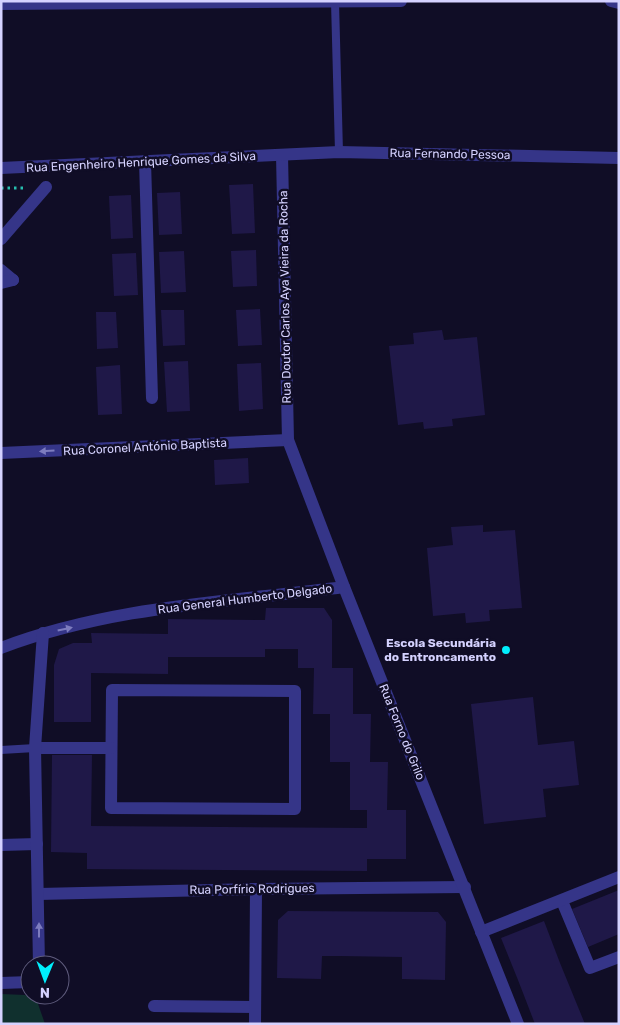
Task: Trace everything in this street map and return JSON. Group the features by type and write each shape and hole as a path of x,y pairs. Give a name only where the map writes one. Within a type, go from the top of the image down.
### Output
{"street":[{"path":"1,4 402,1"},
{"path":"611,1 619,2"},
{"name":"Rua Fernando Pessoa","path":"282,155 339,152 619,158"},
{"name":"Rua Engenheiro Henrique Gomes da Silva","path":"1,168 282,155"},
{"name":"Rua Doutor Carlos Aya Vieira da Rocha","path":"282,155 288,440"},
{"path":"145,161 152,398"},
{"path":"1,239 46,187"},
{"path":"1,270 7,281"},
{"name":"Rua Coronel António Baptista","path":"1,453 288,440"},
{"name":"Rua Forno do Grilo","path":"288,440 344,587 518,1024"},
{"name":"Rua General Humberto Delgado","path":"1,648 43,633 173,606 344,587"},
{"path":"39,955 35,748 43,633"},
{"path":"112,690 296,691 295,809 111,808 111,748 112,690"},
{"path":"35,748 111,748"},
{"path":"1,845 37,844"},
{"path":"481,932 619,877"},
{"name":"Rua Porfírio Rodrigues","path":"39,894 465,887"},
{"path":"255,1024 256,889"},
{"path":"562,901 590,968 619,957"},
{"path":"1,983 20,982"},
{"path":"154,1006 255,1006"}],"lane":[{"path":"335,2 339,152"},
{"path":"1,750 35,748"}],"green space":[{"path":"1,994 20,995 20,1005 38,1005 45,1024 1,1024"}],"building":[{"path":"253,184 255,233 232,234 229,185"},
{"path":"180,192 182,234 159,235 157,193"},
{"path":"131,195 133,238 111,239 109,196"},
{"path":"256,250 257,286 233,287 231,251"},
{"path":"184,251 186,292 161,293 159,252"},
{"path":"136,253 138,295 114,296 112,254"},
{"path":"260,309 262,345 238,346 236,310"},
{"path":"161,310 184,310 185,345 163,346"},
{"path":"96,312 116,312 118,348 97,349"},
{"path":"442,330 444,340 477,337 485,415 452,419 453,426 424,429 423,422 398,425 389,346 414,344 413,333"},
{"path":"188,361 190,411 167,412 164,362"},
{"path":"261,363 263,409 239,411 237,364"},
{"path":"120,365 122,414 98,415 96,367"},
{"path":"248,458 249,483 215,485 214,460"},
{"path":"483,525 483,532 515,530 522,608 489,610 490,621 466,623 465,613 433,616 427,548 453,545 451,527"},
{"path":"266,608 324,608 332,620 332,668 353,668 353,714 371,714 370,762 388,762 387,810 406,810 406,859 367,859 367,871 87,869 87,853 51,852 52,755 92,755 91,826 367,828 367,810 350,810 350,762 330,762 330,714 313,714 314,668 298,668 298,649 265,649 265,657 168,657 168,674 91,673 91,722 54,722 54,665 59,649 73,643 92,643 91,633 168,634 168,619 265,620"},
{"path":"533,697 538,745 574,741 579,785 543,789 546,817 484,824 471,704"},
{"path":"619,890 619,934 588,947 572,909"},
{"path":"288,911 438,912 446,922 445,980 402,979 402,957 340,956 322,956 321,979 277,978 278,920"},
{"path":"544,921 585,1024 535,1024 501,938"}],"place":[{"name":"Escola Secundária do Entroncamento","path":"506,650"}]}
